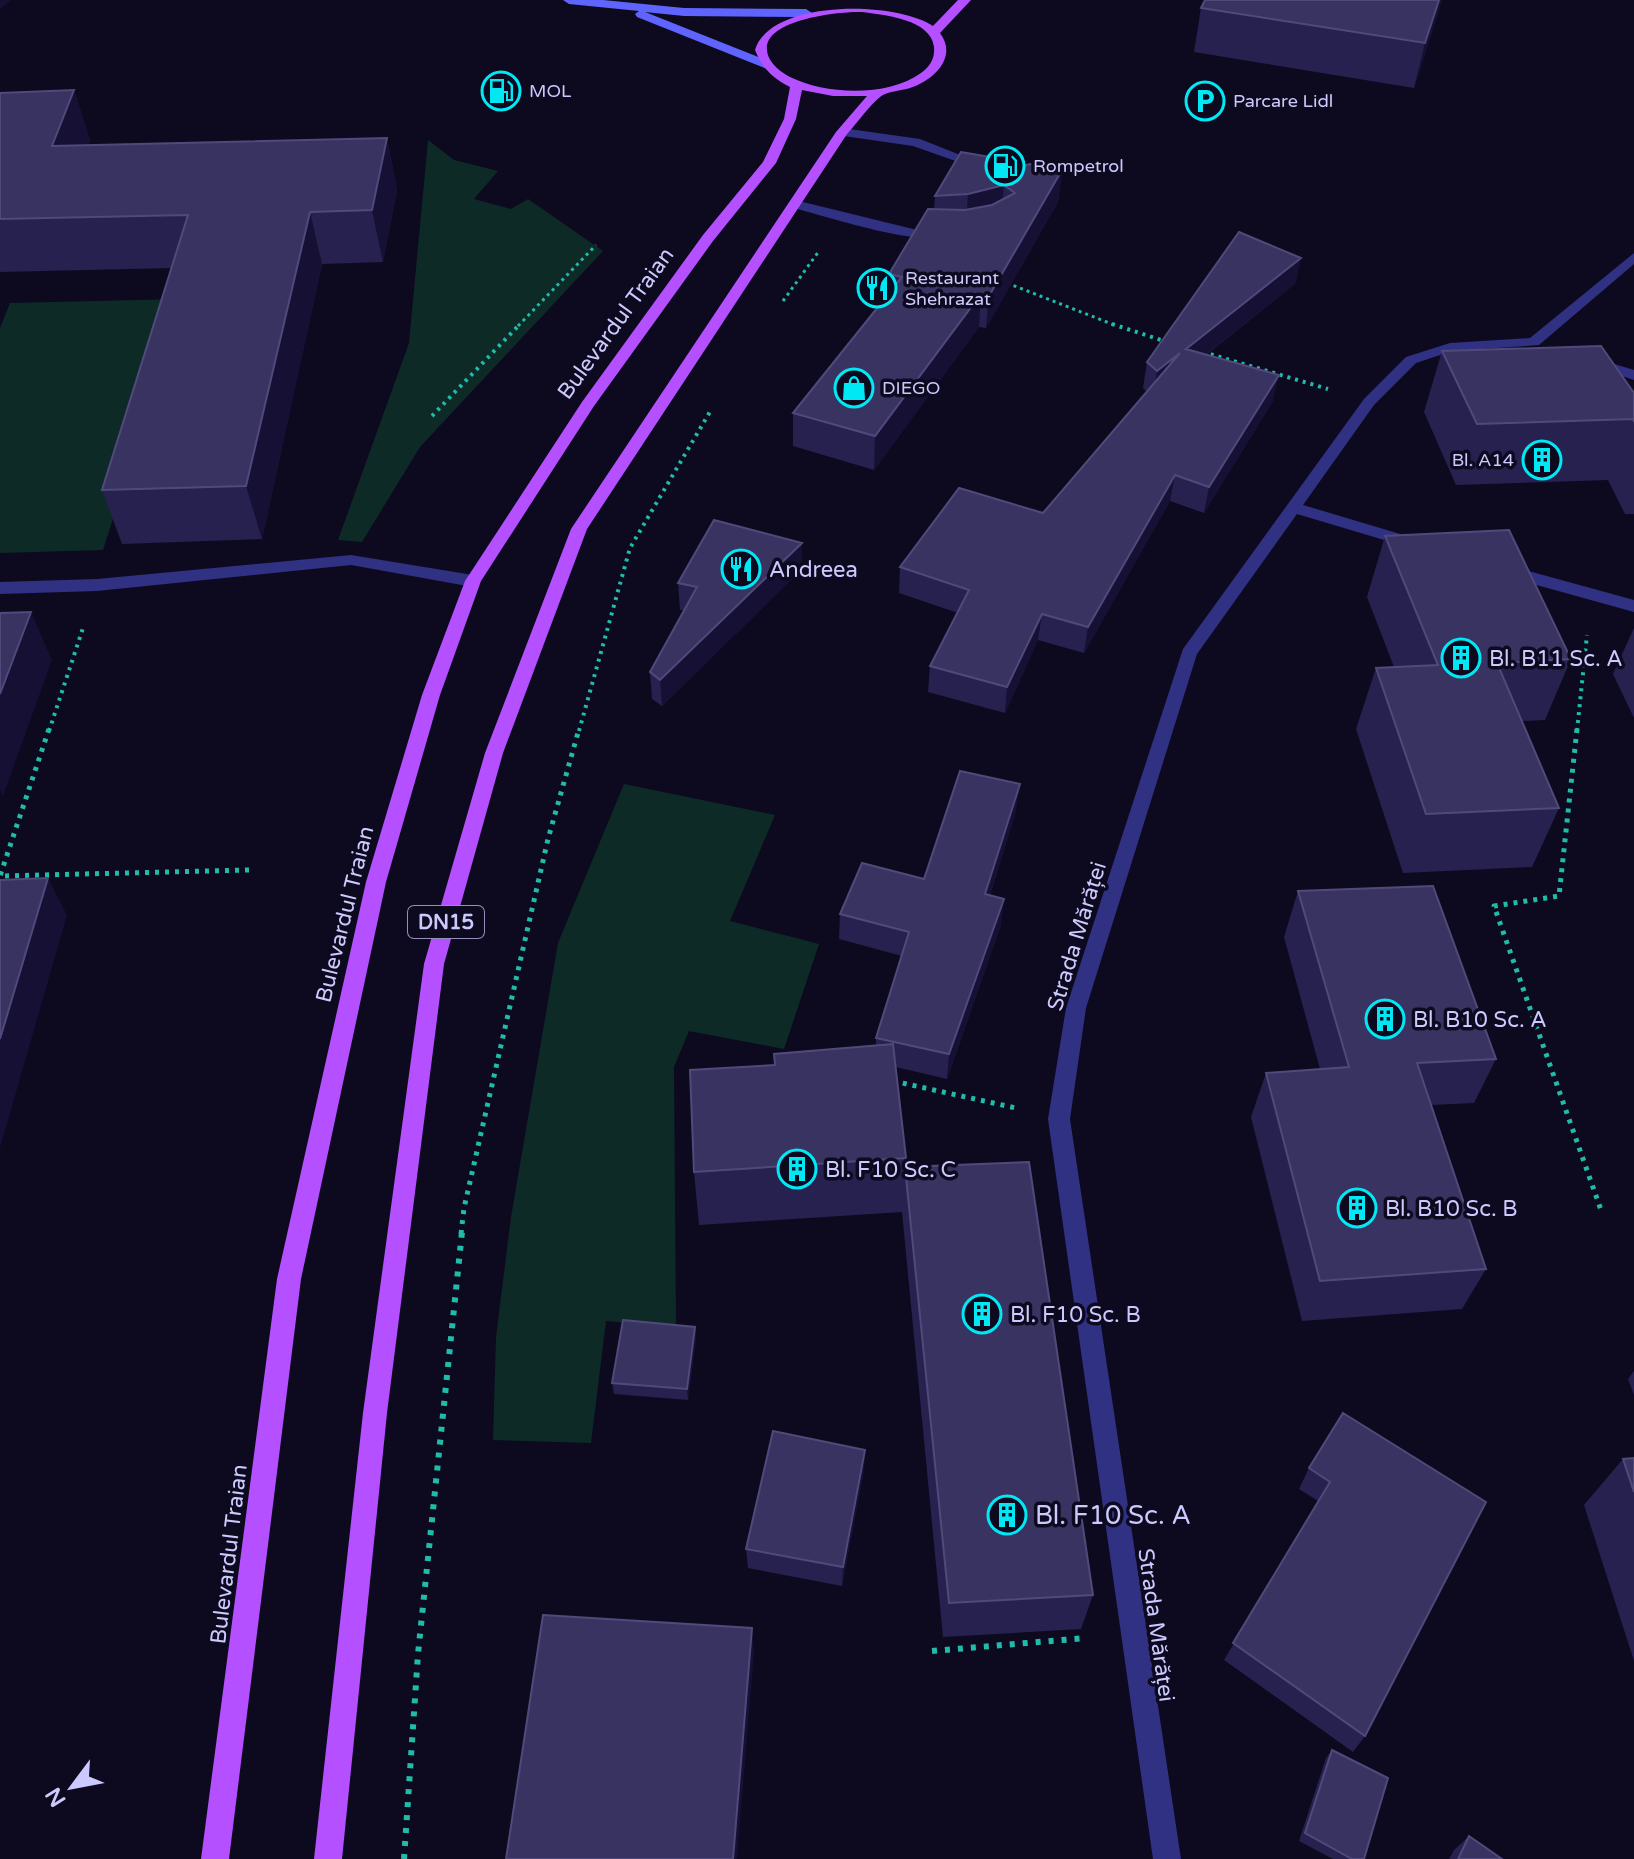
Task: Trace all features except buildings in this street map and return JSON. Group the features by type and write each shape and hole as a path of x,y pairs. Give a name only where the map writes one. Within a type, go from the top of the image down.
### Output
{"main road":[{"path":"826,9 888,12 919,23 933,33 942,46 940,60 928,74 907,85 878,92 836,92 797,85 767,65 762,53 764,41 772,30 806,13 847,0"},
{"path":"933,33 965,0"},
{"name":"Bulevardul Traian","path":"215,1859 289,1279 376,882 431,695 473,581 595,394 708,238 769,163 790,119 797,85"},
{"name":"DN15","path":"328,1859 375,1413 434,964 494,753 579,529 736,286 842,132 878,92"}],"street":[{"path":"569,0 727,14 806,13"},
{"path":"619,5 767,65"},
{"path":"842,132 915,142 986,168 996,177"},
{"path":"795,204 917,234 956,234"},
{"name":"Strada Mărăței","path":"1167,1859 1059,1119 1076,1008 1189,653 1369,402 1411,360 1450,347 1541,344 1634,257"},
{"path":"1577,356 1634,375"},
{"path":"1294,508 1428,547"},
{"path":"0,588 97,585 351,560 473,581"},
{"path":"1487,565 1634,606"}],"path":[{"path":"780,306 844,217"},
{"path":"432,416 596,245"},
{"path":"1010,284 1127,330 1172,344"},
{"path":"1203,352 1340,392"},
{"path":"404,1859 418,1654 464,1208 548,839 630,548 714,405"},
{"path":"97,585 0,876 250,870"},
{"path":"1591,595 1559,896 1494,906 1601,1210"},
{"path":"890,1081 1024,1110"},
{"path":"932,1651 1098,1637"}],"green space":[{"path":"428,140 454,160 498,171 474,199 511,209 528,199 603,251 420,447 362,542 338,540 409,343"},
{"path":"183,299 103,550 0,553 0,328 10,303"},
{"path":"624,784 775,815 730,921 819,944 784,1049 689,1031 674,1067 676,1327 606,1321 591,1443 493,1440 496,1337 511,1217 558,943"}],"place":[{"name":"MOL","path":"501,91"},
{"name":"Parcare Lidl","path":"1205,101"},
{"name":"Rompetrol","path":"1005,166"},
{"name":"Restaurant Shehrazat","path":"877,288"},
{"name":"DIEGO","path":"854,388"},
{"name":"Bl. A14","path":"1542,460"},
{"name":"Andreea","path":"741,569"},
{"name":"Bl. B11 Sc. A","path":"1461,658"},
{"name":"Bl. B10 Sc. A","path":"1385,1019"},
{"name":"Bl. F10 Sc. C","path":"797,1169"},
{"name":"Bl. B10 Sc. B","path":"1357,1208"},
{"name":"Bl. F10 Sc. B","path":"982,1314"},
{"name":"Bl. F10 Sc. A","path":"1007,1515"}]}
